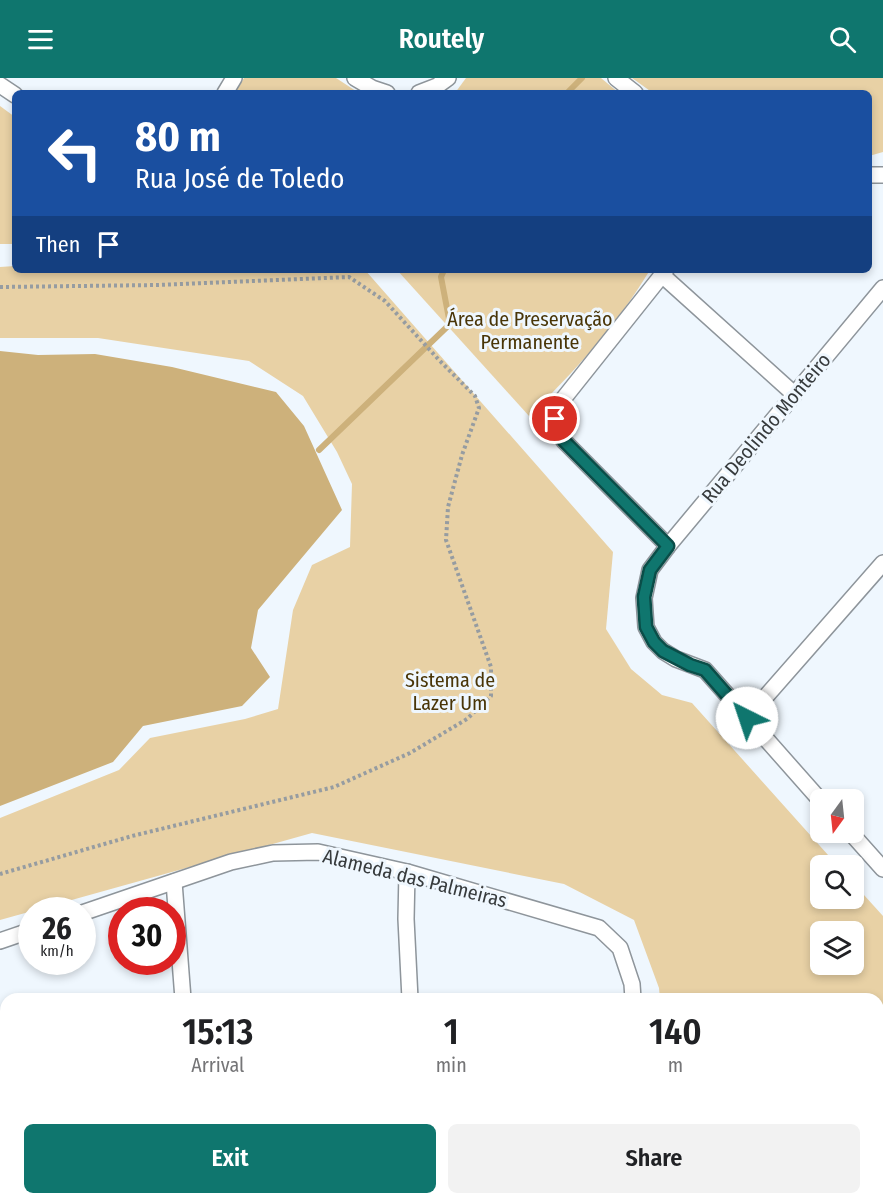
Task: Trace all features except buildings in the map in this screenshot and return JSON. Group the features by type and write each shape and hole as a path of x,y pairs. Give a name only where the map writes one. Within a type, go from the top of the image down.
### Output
{"street":[{"path":"355,78 378,90"},
{"path":"427,90 448,78"},
{"path":"615,78 631,90"},
{"path":"668,546 564,441 559,434 555,419 560,403 664,273 794,394"},
{"name":"Rua Deolindo Monteiro","path":"747,718 705,670 676,659 654,642 646,627 644,612 644,597 650,570 883,288"},
{"path":"810,789 747,718 883,563"},
{"path":"861,843 882,865"},
{"name":"Alameda das Palmeiras","path":"96,908 231,862 273,853 318,852 407,872 599,928 620,948 632,984 633,993"},
{"path":"407,872 406,919 410,993"},
{"path":"174,882 183,993"},
{"path":"0,941 18,935"}],"path":[{"path":"0,287 168,285 349,277 385,301 439,360 476,396 479,408 462,455 448,507 447,540 491,667 491,696 467,719 410,753 334,787 132,836 0,874"}],"green space":[{"path":"244,78 336,78 354,90 237,90"},
{"path":"466,78 601,78 615,90 457,90"},
{"path":"632,78 883,78 883,152 872,155 872,90 649,90"},
{"path":"0,106 12,115 12,244 0,244"},
{"name":"Sistema de Lazer Um","path":"12,266 12,273 368,273 613,552 606,629 631,669 662,695 692,703 810,835 810,843 817,843 828,855 810,855 810,909 864,909 864,895 883,916 883,993 659,993 634,920 564,884 312,833 82,897 18,897 18,915 0,920 0,818 119,770 150,738 245,719 278,709 293,610 312,565 350,547 352,484 337,452 303,396 249,361 98,338 0,338 0,267"},
{"name":"Área de Preservação Permanente","path":"400,273 648,273 594,347 529,416"}],"shaded area":[{"path":"0,351 38,355 95,354 172,367 276,392 304,426 342,510 258,610 251,648 270,677 242,706 143,726 113,762 0,806"}],"waterway":[{"path":"570,90 582,78"},
{"path":"319,450 450,324 441,277 443,273"}],"route":[{"path":"555,419 556,427 564,441 668,546 650,570 644,597 646,627 654,642 676,659 705,670 747,718"}]}
